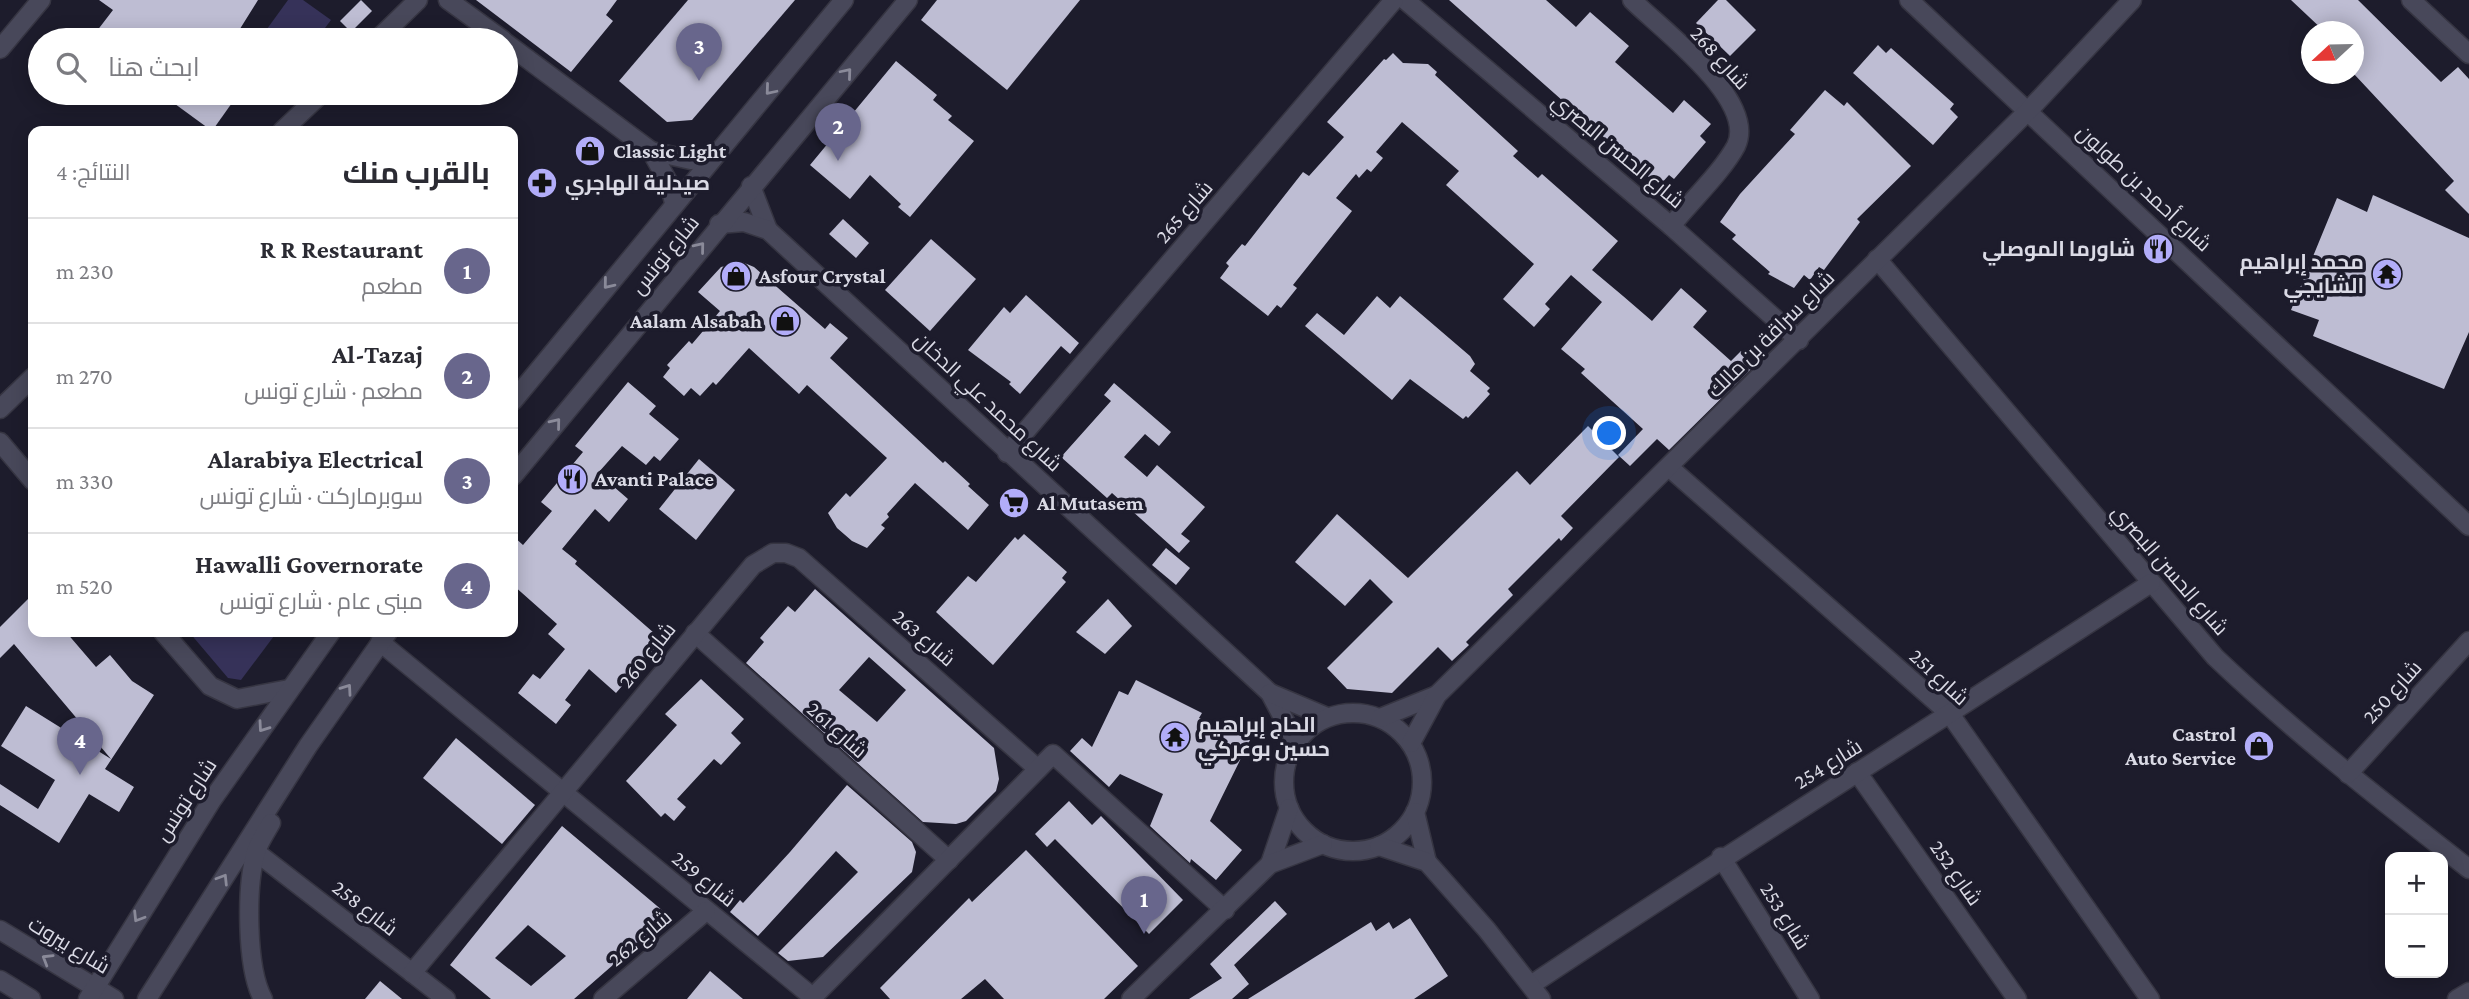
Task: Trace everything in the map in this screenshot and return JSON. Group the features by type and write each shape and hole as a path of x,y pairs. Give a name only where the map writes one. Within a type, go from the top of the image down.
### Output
{"street":[{"path":"0,49 41,0"},
{"path":"389,28 418,0"},
{"path":"448,0 486,28"},
{"name":"شارع تونس","path":"518,395 844,0"},
{"name":"شارع تونس","path":"518,470 719,224 908,0"},
{"name":"شارع 265","path":"1007,453 1394,0"},
{"name":"شارع الحسن البصري","path":"1405,0 1671,226 1799,340"},
{"name":"شارع 268","path":"1632,0 1719,85 1732,101 1739,121 1735,148 1671,226"},
{"name":"شارع أحمد بن طولون","path":"1909,0 2469,526"},
{"name":"شارع سراقة بن مالك","path":"1411,743 1437,695 1670,468 2029,110 2132,0"},
{"path":"2411,0 2469,54"},
{"path":"518,51 651,151 670,185 674,203"},
{"path":"287,126 309,105"},
{"path":"651,151 691,160 712,159"},
{"name":"شارع محمد علي الدخان","path":"751,187 768,230 1007,453 1270,693 1327,718"},
{"path":"719,224 744,222 768,230"},
{"name":"شارع الحسن البصري","path":"1877,259 2215,657 2269,708 2348,774 2469,869"},
{"path":"0,409 28,382"},
{"path":"1,444 28,475"},
{"name":"شارع 251","path":"1670,468 1950,715 2150,999"},
{"name":"شارع 260","path":"412,973 753,565 773,553"},
{"name":"شارع 263","path":"773,553 786,553 799,558 1038,769"},
{"name":"شارع 254","path":"1536,992 1721,857 1950,715 2151,583"},
{"name":"شارع 261","path":"695,633 949,860"},
{"path":"167,637 210,686 237,699 289,689"},
{"name":"شارع تونس","path":"91,993 206,810 327,637"},
{"path":"147,999 308,746 384,637 564,794"},
{"name":"شارع 250","path":"2348,774 2469,641"},
{"name":"شارع محمد علي الدخان","path":"1270,693 1296,742"},
{"name":"شارع سراقة بن مالك","path":"1380,718 1437,695"},
{"path":"1353,712 1380,718 1392,724 1411,743 1417,756 1422,782 1415,812 1401,832 1379,846 1353,851 1323,844 1304,831 1289,808 1284,781 1290,754 1296,742 1315,723 1327,718 1353,712"},
{"path":"263,999 250,943 249,897 256,852 308,746"},
{"path":"814,998 1053,754 1225,910"},
{"name":"شارع 252","path":"1857,772 2017,999"},
{"name":"شارع 259","path":"564,794 814,998"},
{"path":"1270,864 1289,808"},
{"path":"1415,812 1427,862"},
{"path":"1131,999 1270,864 1323,844"},
{"path":"1379,846 1427,862 1459,896 1536,992"},
{"name":"شارع 258","path":"256,852 446,999"},
{"name":"شارع 253","path":"1721,857 1810,999"},
{"name":"شارع 262","path":"603,999 706,911"},
{"name":"شارع بيروت","path":"0,930 91,993 114,999"},
{"path":"0,980 31,999"},
{"path":"2457,999 2469,992"}],"shaded area":[{"path":"288,0 303,0 331,20 325,28 268,28"},
{"path":"193,637 273,637 241,680 228,678"}],"building":[{"path":"99,0 258,0 240,28 99,28 113,10"},
{"path":"361,0 372,11 355,28 347,28 340,21"},
{"path":"476,0 617,0 606,15 613,21 571,72 518,32 518,28 513,28"},
{"path":"688,0 795,0 692,120 667,122 619,81"},
{"path":"937,0 1080,0 1007,90 921,20"},
{"path":"1449,0 1546,0 1576,27 1590,12 1629,46 1615,62 1673,113 1684,100 1711,124 1700,136 1706,142 1674,179 1669,175 1659,186"},
{"path":"1718,0 1726,0 1756,30 1730,56 1696,23"},
{"path":"2291,0 2358,0 2441,82 2458,67 2469,79 2469,214 2445,190 2454,181 2363,84 2364,21 2313,21"},
{"path":"1878,45 1886,53 1891,48 1954,104 1950,109 1958,117 1933,145 1853,73"},
{"path":"1393,53 1403,63 1428,64 1437,72 1435,75 1518,151 1513,156 1538,178 1542,174 1618,241 1592,270 1652,321 1681,288 1707,311 1693,327 1731,361 1741,351 1755,365 1669,450 1657,439 1630,466 1618,455 1643,429 1581,373 1585,369 1561,349 1602,302 1571,275 1545,304 1550,309 1534,327 1503,299 1534,264 1446,185 1459,171 1402,122 1376,152 1383,158 1371,172 1367,169 1359,178 1356,174 1336,198 1352,211 1293,285 1297,288 1281,308 1277,305 1268,316 1220,278 1229,266 1226,263 1242,244 1245,246 1303,172 1309,176 1344,137 1327,122 1384,59"},
{"path":"896,61 937,95 933,100 952,116 948,120 974,141 910,217 898,207 901,204 870,175 850,199 810,165"},
{"path":"1825,90 1844,106 1847,102 1911,166 1857,219 1860,222 1824,270 1819,267 1810,280 1804,275 1794,288 1768,274 1770,272 1732,239 1736,235 1720,222 1740,194 1795,134 1790,130"},
{"path":"176,105 230,105 216,126 205,126"},
{"name":"محمد إبراهيم الشايجي","path":"2373,195 2469,238 2469,332 2444,389 2313,336 2319,320 2291,310 2337,198 2367,212"},
{"path":"843,219 869,243 856,258 829,234"},
{"path":"931,239 976,279 930,331 885,290"},
{"path":"742,262 754,267 825,329 830,323 848,338 830,358 943,463 945,461 970,484 968,486 989,505 968,530 915,483 887,514 889,517 881,525 885,528 867,548 852,541 837,528 828,513 846,493 850,497 887,458 807,385 799,394 749,348 716,385 713,382 700,396 691,388 684,396 663,377 670,368 667,365 689,341 692,344 720,311 698,292 721,267"},
{"path":"1026,295 1079,343 1070,354 1061,346 1020,394 1009,384 1011,382 968,350 1004,307 1010,313"},
{"path":"1377,296 1390,308 1400,296 1470,356 1475,364 1470,371 1490,388 1487,391 1490,394 1468,418 1466,416 1463,419 1410,379 1392,400 1305,326 1317,313 1344,335"},
{"path":"628,382 656,406 649,414 679,439 660,461 654,456 646,465 622,446 598,473 628,499 609,522 595,509 562,549 577,561 575,564 662,640 616,693 589,669 565,700 571,705 556,724 518,693 533,674 540,679 565,649 548,634 557,624 518,589 518,540 523,545 552,511 541,502 583,452 575,446"},
{"path":"1114,383 1171,432 1159,446 1145,434 1124,457 1147,477 1157,465 1205,507 1181,534 1190,541 1179,553 1112,493 1107,498 1061,457 1111,401 1104,395"},
{"path":"1588,426 1619,457 1561,516 1573,528 1561,541 1559,538 1508,589 1513,595 1466,642 1469,645 1452,661 1438,647 1392,693 1347,689 1327,668 1393,602 1370,579 1345,606 1295,562 1337,514 1408,578 1517,471 1530,485"},
{"path":"699,459 735,490 696,540 659,509"},
{"path":"1024,534 1067,572 1062,578 1066,582 993,665 936,612 968,576 976,582 1015,537 1018,540"},
{"path":"1166,548 1190,568 1176,585 1152,565"},
{"path":"815,589 994,748 999,779 996,791 966,821 956,824 923,822 746,663 764,642 760,638 788,606 795,612","holes":["869,657 906,690 877,722 839,690"]},
{"path":"28,599 28,637 70,637 96,667 110,655 132,681 154,695 105,769 134,787 119,812 89,794 59,843 0,805 0,784 38,809 55,780 1,746 26,706 111,759 14,644 0,658 0,627"},
{"path":"1108,599 1132,626 1105,654 1076,632"},
{"path":"701,679 744,719 731,733 741,743 721,765 714,759 677,799 686,807 674,821 665,813 661,817 626,781 677,725 665,714"},
{"path":"1136,680 1202,713 1199,718 1250,740 1210,821 1242,850 1216,880 1191,859 1190,863 1150,826 1163,794 1120,774 1109,787 1070,751 1082,738 1092,747 1119,691 1128,695"},
{"path":"456,738 535,805 502,844 423,778"},
{"path":"847,785 912,842 916,852 912,872 823,957 788,961 778,953 858,872 836,851 758,936 730,912 740,900 743,903 790,852"},
{"path":"1069,801 1092,825 1101,816 1183,900 1149,934 1055,839 1047,847 1035,834"},
{"path":"562,826 669,916 574,999 491,999 450,965","holes":["528,925 566,956 531,986 495,958"]},
{"path":"1026,850 1138,966 1104,999 1004,999 985,979 961,999 890,999 880,988 969,898 972,902"},
{"path":"1275,901 1287,914 1234,965 1249,984 1232,999 1189,999 1222,978 1210,964"},
{"path":"1410,918 1448,976 1414,999 1248,999 1371,922 1376,931 1389,922 1393,929"},
{"path":"710,971 743,999 687,999"},
{"path":"380,981 402,999 365,999"}],"place":[{"name":"Alarabiya Electrical","path":"699,81"},
{"name":"Classic Light","path":"590,151"},
{"name":"Al-Tazaj","path":"838,161"},
{"name":"صيدلية الهاجري","path":"542,183"},
{"name":"شاورما الموصلي","path":"2158,249"},
{"name":"محمد إبراهيم الشايجي","path":"2387,274"},
{"name":"Asfour Crystal","path":"736,276"},
{"name":"Aalam Alsabah","path":"785,321"},
{"name":"Avanti Palace","path":"572,479"},
{"name":"Al Mutasem","path":"1014,503"},
{"name":"الحاج إبراهيم حسين بوعركي","path":"1175,737"},
{"name":"Castrol Auto Service","path":"2259,746"},
{"name":"Hawalli Governorate","path":"80,775"},
{"name":"R R Restaurant","path":"1144,934"}]}
